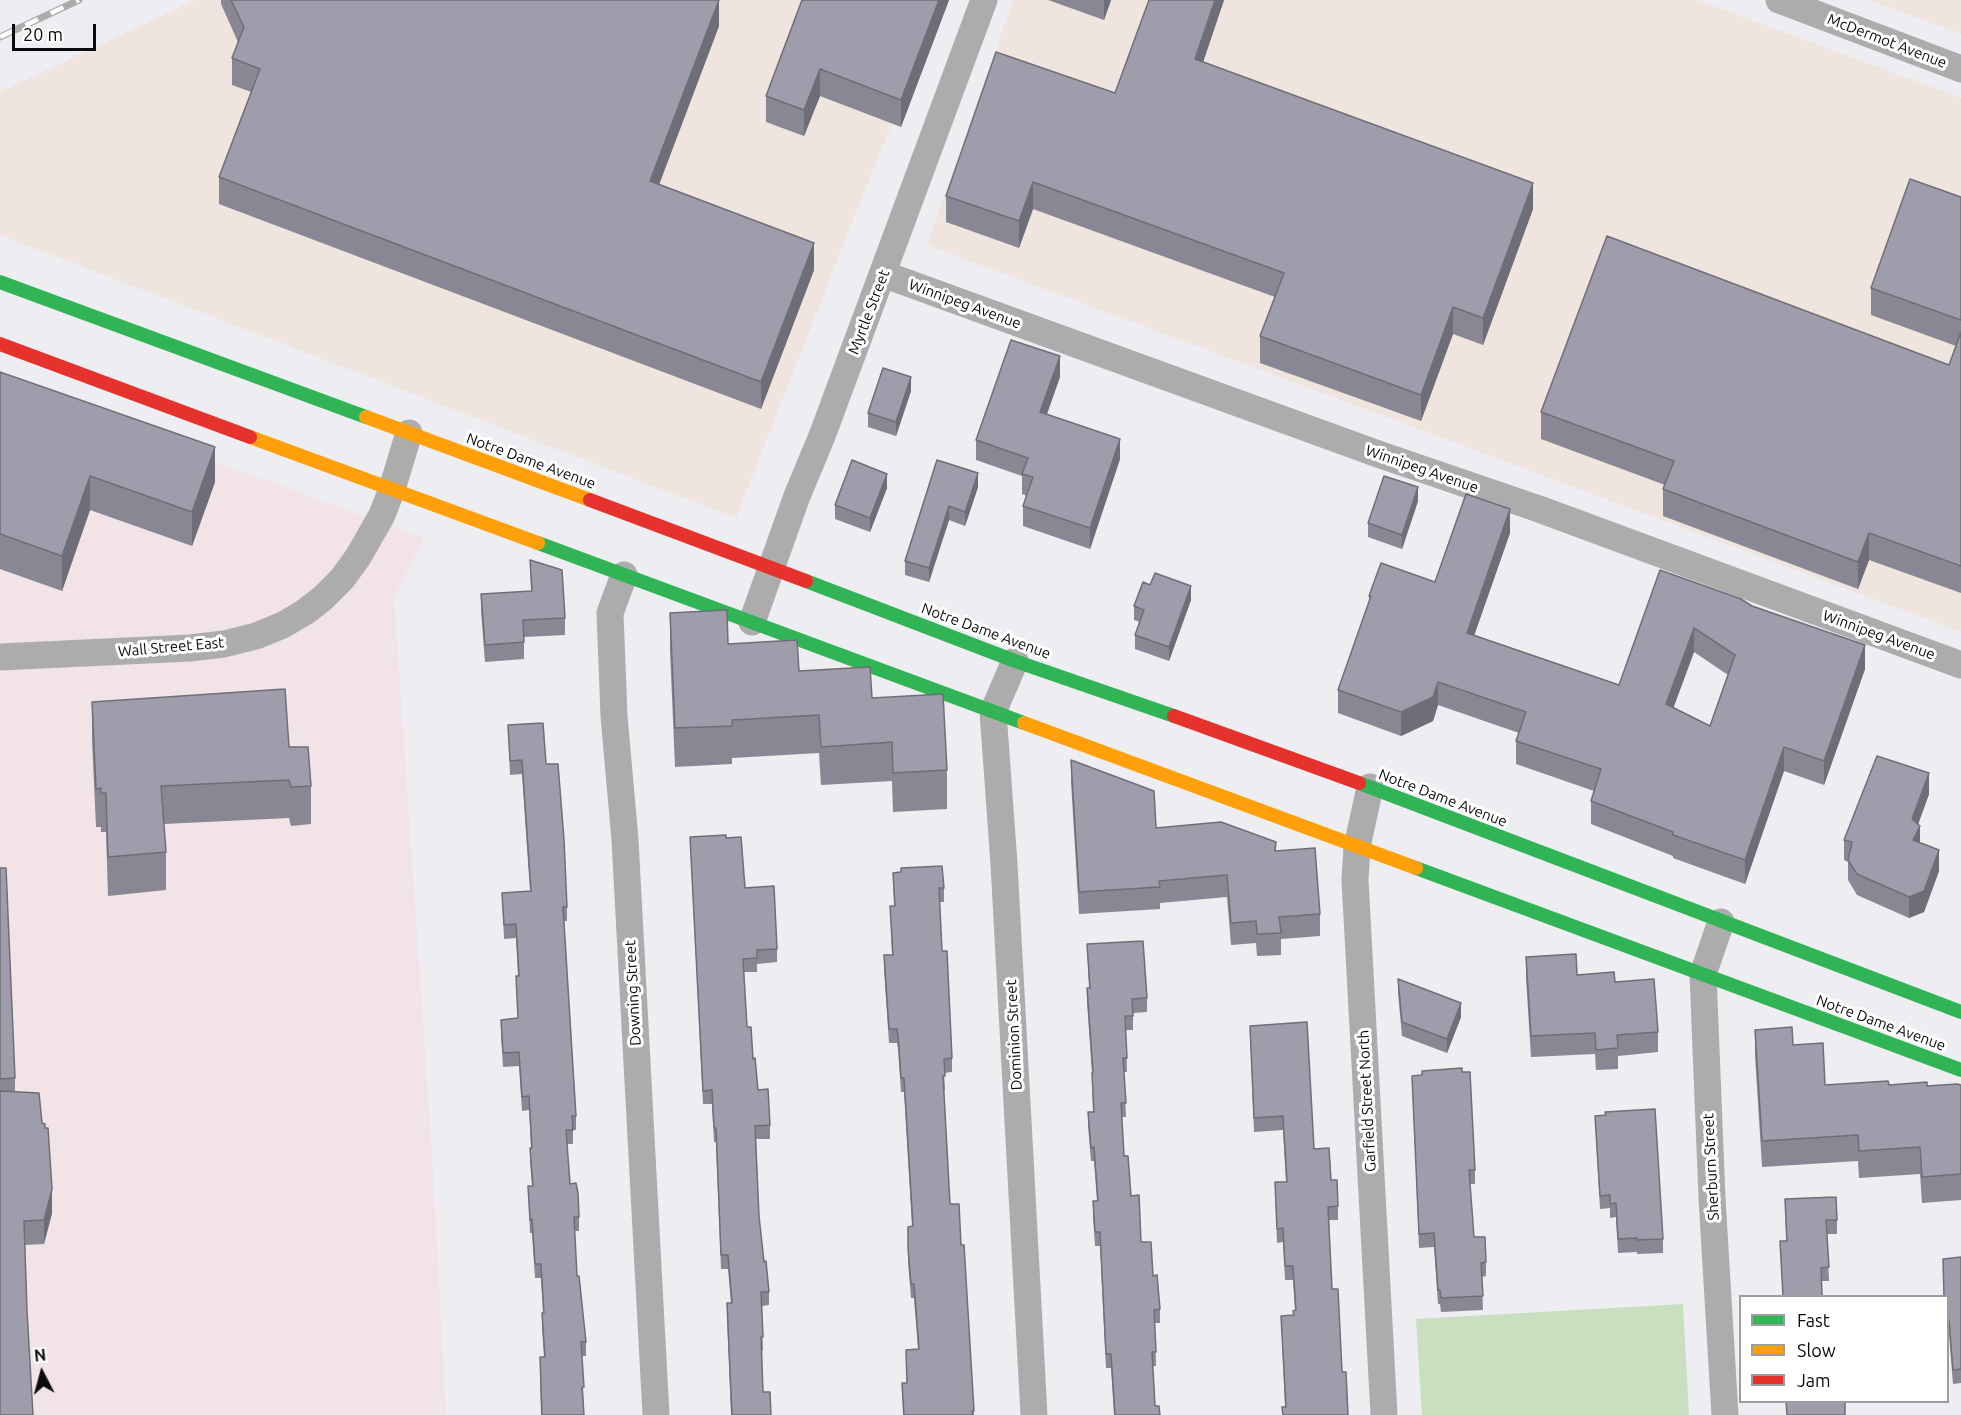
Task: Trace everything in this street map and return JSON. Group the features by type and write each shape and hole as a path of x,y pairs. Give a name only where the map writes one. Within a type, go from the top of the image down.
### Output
{"main road":[{"name":"Notre Dame Avenue","path":"0,282 1015,661 1094,687 1370,787 1961,1012"},
{"name":"Notre Dame Avenue","path":"0,344 1961,1070"}],"street":[{"name":"Myrtle Street","path":"752,622 984,0"},
{"name":"McDermot Avenue","path":"1779,0 1961,69"},
{"name":"Winnipeg Avenue","path":"883,273 1356,446 1539,509 1961,665"},
{"name":"Wall Street East","path":"0,657 190,648 224,644 256,636 283,625 323,598 342,579 371,536 392,489 409,433"},
{"name":"Downing Street","path":"624,574 610,614 614,716 625,840 656,1415"},
{"name":"Dominion Street","path":"1015,661 993,712 1005,876 1034,1415"},
{"name":"Garfield Street North","path":"1370,787 1357,847 1355,880 1384,1415"},
{"name":"Sherburn Street","path":"1721,922 1703,975 1712,1198 1725,1415"}],"shaded area":[{"path":"195,0 942,0 736,518 0,235 0,92"},
{"path":"1013,0 1698,0 1961,98 1961,632 927,245"},
{"path":"1869,0 1961,0 1961,34"},
{"path":"0,383 424,538 394,598 432,1155 446,1415 0,1415"}],"green space":[{"path":"1683,1304 1689,1415 1422,1415 1416,1319"}],"building":[{"path":"231,0 719,0 650,181 814,243 761,382 219,177 260,69 232,58 244,27"},
{"path":"802,0 939,0 901,100 820,69 804,110 766,96"},
{"path":"1149,0 1215,0 1195,59 1533,183 1483,318 1453,307 1421,395 1260,336 1284,273 1033,182 1019,221 946,196 996,52 1115,93"},
{"path":"1910,179 1961,197 1961,320 1871,288"},
{"path":"1607,236 1949,365 1961,332 1961,566 1869,533 1858,562 1663,489 1674,461 1541,412"},
{"path":"1011,340 1060,356 1040,412 1120,439 1090,528 1023,506 1033,477 1022,474 1028,458 976,440"},
{"path":"883,368 911,377 896,422 868,413"},
{"path":"0,372 215,447 192,512 90,476 62,556 0,534"},
{"path":"852,460 887,474 870,518 835,505"},
{"path":"937,460 978,473 965,512 949,506 929,568 905,561"},
{"path":"1384,476 1418,487 1402,535 1368,523"},
{"path":"1466,494 1510,509 1467,633 1619,685 1660,570 1741,599 1752,606 1865,645 1824,761 1784,747 1745,860 1673,835 1673,832 1591,801 1601,769 1516,741 1526,712 1438,682 1433,697 1401,712 1338,690 1381,563 1435,582","holes":["1694,628 1735,655 1710,726 1666,704"]},
{"path":"530,560 562,570 565,618 523,620 524,642 485,645 481,594 532,591"},
{"path":"1155,573 1191,586 1169,647 1135,635 1144,610 1134,606 1143,582 1150,585"},
{"path":"727,610 728,644 797,640 799,671 870,667 872,698 943,694 947,770 893,773 892,742 821,747 819,715 732,720 732,726 675,728 670,613"},
{"path":"285,689 289,747 308,747 311,786 291,787 289,780 161,786 166,852 108,857 106,793 101,793 101,788 96,789 92,702"},
{"path":"543,723 546,764 558,764 564,840 567,907 563,907 576,1116 572,1116 573,1130 566,1130 570,1184 576,1183 578,1193 579,1217 574,1217 577,1276 579,1276 586,1342 581,1342 584,1415 542,1415 540,1357 545,1357 542,1313 544,1313 541,1264 535,1264 532,1219 530,1220 528,1186 533,1186 529,1096 522,1097 519,1052 503,1053 501,1020 518,1018 516,976 519,976 516,924 504,925 502,893 531,891 522,760 510,761 508,725"},
{"path":"1877,756 1929,773 1912,819 1920,826 1913,840 1939,850 1924,891 1909,897 1857,874 1848,860 1852,842 1844,840"},
{"path":"1071,760 1154,791 1156,828 1221,822 1276,842 1275,851 1315,848 1320,914 1279,917 1281,933 1257,934 1256,921 1231,923 1227,875 1159,881 1160,887 1079,892"},
{"path":"726,835 726,838 741,837 745,888 774,886 777,949 757,950 757,958 743,959 747,1027 751,1027 758,1090 768,1089 770,1125 755,1126 759,1216 769,1292 761,1292 763,1392 770,1392 771,1415 732,1415 727,1303 732,1303 728,1255 721,1255 716,1128 714,1128 712,1090 703,1091 690,837"},
{"path":"942,866 944,888 939,888 942,951 947,951 952,1058 944,1059 945,1076 943,1076 950,1204 959,1204 961,1245 964,1245 974,1411 972,1411 973,1415 904,1415 902,1383 907,1383 906,1350 919,1349 914,1284 911,1284 908,1248 908,1227 913,1226 904,1078 901,1078 897,1029 889,1029 884,955 893,955 890,906 895,906 893,873 901,872 901,868"},
{"path":"0,868 6,868 15,1078 0,1079"},
{"path":"1143,941 1147,998 1132,999 1133,1016 1125,1016 1127,1058 1123,1058 1126,1103 1121,1103 1124,1156 1128,1156 1131,1196 1139,1195 1141,1242 1151,1242 1153,1276 1157,1275 1160,1309 1154,1310 1156,1352 1152,1352 1155,1406 1159,1406 1160,1415 1115,1415 1111,1354 1106,1354 1100,1232 1095,1232 1093,1201 1098,1201 1094,1147 1091,1148 1088,1112 1094,1112 1087,988 1090,988 1087,944"},
{"path":"1576,954 1577,975 1614,972 1615,982 1654,979 1658,1032 1617,1035 1618,1048 1596,1050 1595,1033 1531,1036 1526,957"},
{"path":"1398,979 1461,1003 1447,1039 1402,1022"},
{"path":"1307,1022 1314,1149 1329,1148 1331,1180 1337,1180 1338,1206 1328,1207 1332,1289 1338,1289 1342,1372 1346,1372 1348,1415 1283,1415 1282,1407 1286,1407 1281,1316 1294,1315 1293,1311 1296,1310 1293,1266 1285,1266 1283,1228 1277,1229 1275,1182 1287,1182 1283,1116 1254,1118 1250,1026"},
{"path":"1792,1027 1793,1045 1823,1043 1825,1085 1888,1081 1889,1085 1927,1082 1927,1086 1961,1085 1961,1174 1922,1177 1920,1147 1859,1151 1858,1135 1762,1141 1755,1030"},
{"path":"1462,1068 1462,1072 1470,1072 1475,1170 1469,1170 1474,1237 1485,1237 1486,1262 1481,1263 1483,1296 1441,1298 1440,1290 1438,1290 1434,1233 1419,1234 1412,1076 1422,1075 1422,1071"},
{"path":"0,1091 39,1093 42,1123 45,1124 45,1128 48,1128 52,1189 44,1220 24,1221 33,1415 0,1415"},
{"path":"1655,1109 1663,1239 1618,1239 1616,1203 1610,1204 1610,1195 1600,1196 1595,1116 1606,1115 1605,1112"},
{"path":"1836,1197 1837,1220 1826,1220 1829,1267 1821,1268 1822,1295 1783,1295 1780,1241 1787,1241 1785,1199"},
{"path":"1961,1257 1961,1369 1953,1370 1949,1295 1944,1295 1943,1259"},
{"path":"1786,1403 1845,1403 1845,1415 1787,1415"}],"railway":[{"path":"0,37 79,0"}],"traffic: fast":[{"path":"0,282 366,417"},
{"path":"538,543 1024,723"},
{"path":"806,581 1015,661 1174,716"},
{"path":"1359,783 1961,1012"},
{"path":"1416,868 1961,1070"}],"traffic: slow":[{"path":"366,417 590,500"},
{"path":"250,437 538,543"},
{"path":"1024,723 1416,868"}],"traffic: jam":[{"path":"0,344 250,437"},
{"path":"590,500 806,581"},
{"path":"1174,716 1359,783"}]}
